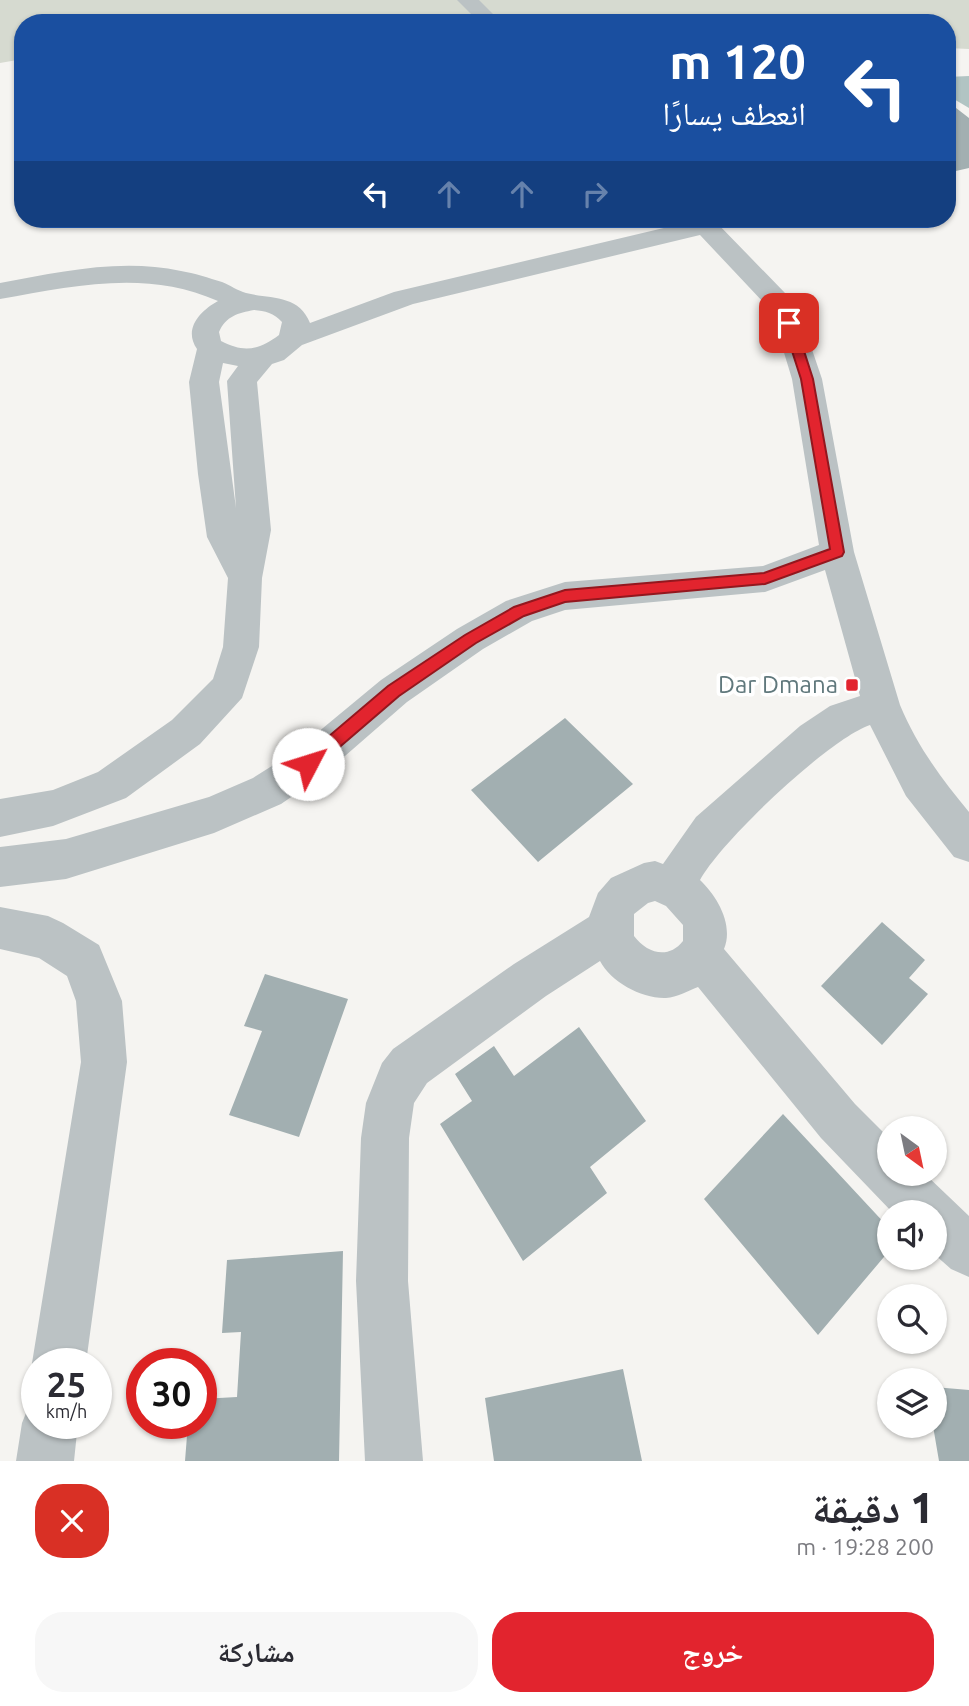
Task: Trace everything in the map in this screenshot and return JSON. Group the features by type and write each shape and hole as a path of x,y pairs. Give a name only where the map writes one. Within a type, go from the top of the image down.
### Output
{"street":[{"path":"467,0 482,14"},
{"path":"404,298 259,303 220,313 210,321 206,340 212,348 235,358 262,357 274,353 292,339 404,298 678,228"},
{"path":"708,228 775,299 798,345 807,379 837,552 881,705 894,737 920,783 969,843"},
{"path":"0,291 102,274 142,271 199,281 292,314 296,321 292,339"},
{"path":"212,348 204,382 214,474 225,537 245,578"},
{"path":"0,818 52,808 113,785 186,732 229,687 241,647 245,578 254,530 242,382 262,357"},
{"path":"214,474 249,468"},
{"path":"0,867 65,859 214,814 267,791 308,764 394,691 470,639 519,611 565,596 765,579 837,552"},
{"path":"674,885 690,857 711,830 814,738 843,718 881,705"},
{"path":"655,881 674,885 692,897 704,915 707,936 701,956 691,966 678,973 663,976 648,973 633,967 614,943 610,929 611,909 621,894 636,884 655,881"},
{"path":"0,928 48,938 83,961 99,1001 104,1062 61,1348"},
{"path":"394,1461 382,1281 385,1138 390,1103 399,1080 410,1066 610,929"},
{"path":"701,956 838,1121 877,1162"},
{"path":"901,1186 916,1200"},
{"path":"947,1230 969,1251"},
{"path":"45,1461 48,1439"}],"shaded area":[{"path":"0,0 969,0 969,49 956,48 956,14 14,14 14,61 0,63"},
{"path":"969,76 969,108 956,100 956,77"}],"building":[{"path":"956,108 969,118 969,168 956,171"},
{"path":"565,718 633,784 538,862 471,790"},
{"path":"882,922 925,960 909,978 928,994 882,1045 821,986"},
{"path":"265,974 348,999 299,1137 229,1115 262,1031 244,1026"},
{"path":"579,1027 646,1121 590,1167 607,1193 523,1261 440,1124 472,1101 455,1074 494,1046 514,1076"},
{"path":"783,1114 877,1215 877,1265 818,1335 704,1199"},
{"path":"343,1251 339,1461 185,1461 187,1439 217,1439 217,1398 237,1397 241,1332 222,1333 227,1260"},
{"path":"623,1369 642,1461 494,1461 485,1398"},
{"path":"947,1388 969,1390 969,1461 939,1461 935,1438 947,1438"}],"place":[{"name":"Dar Dmana","path":"852,685"}],"route":[{"path":"308,764 394,691 470,639 519,611 565,596 765,579 837,552 807,379 789,323"}]}
